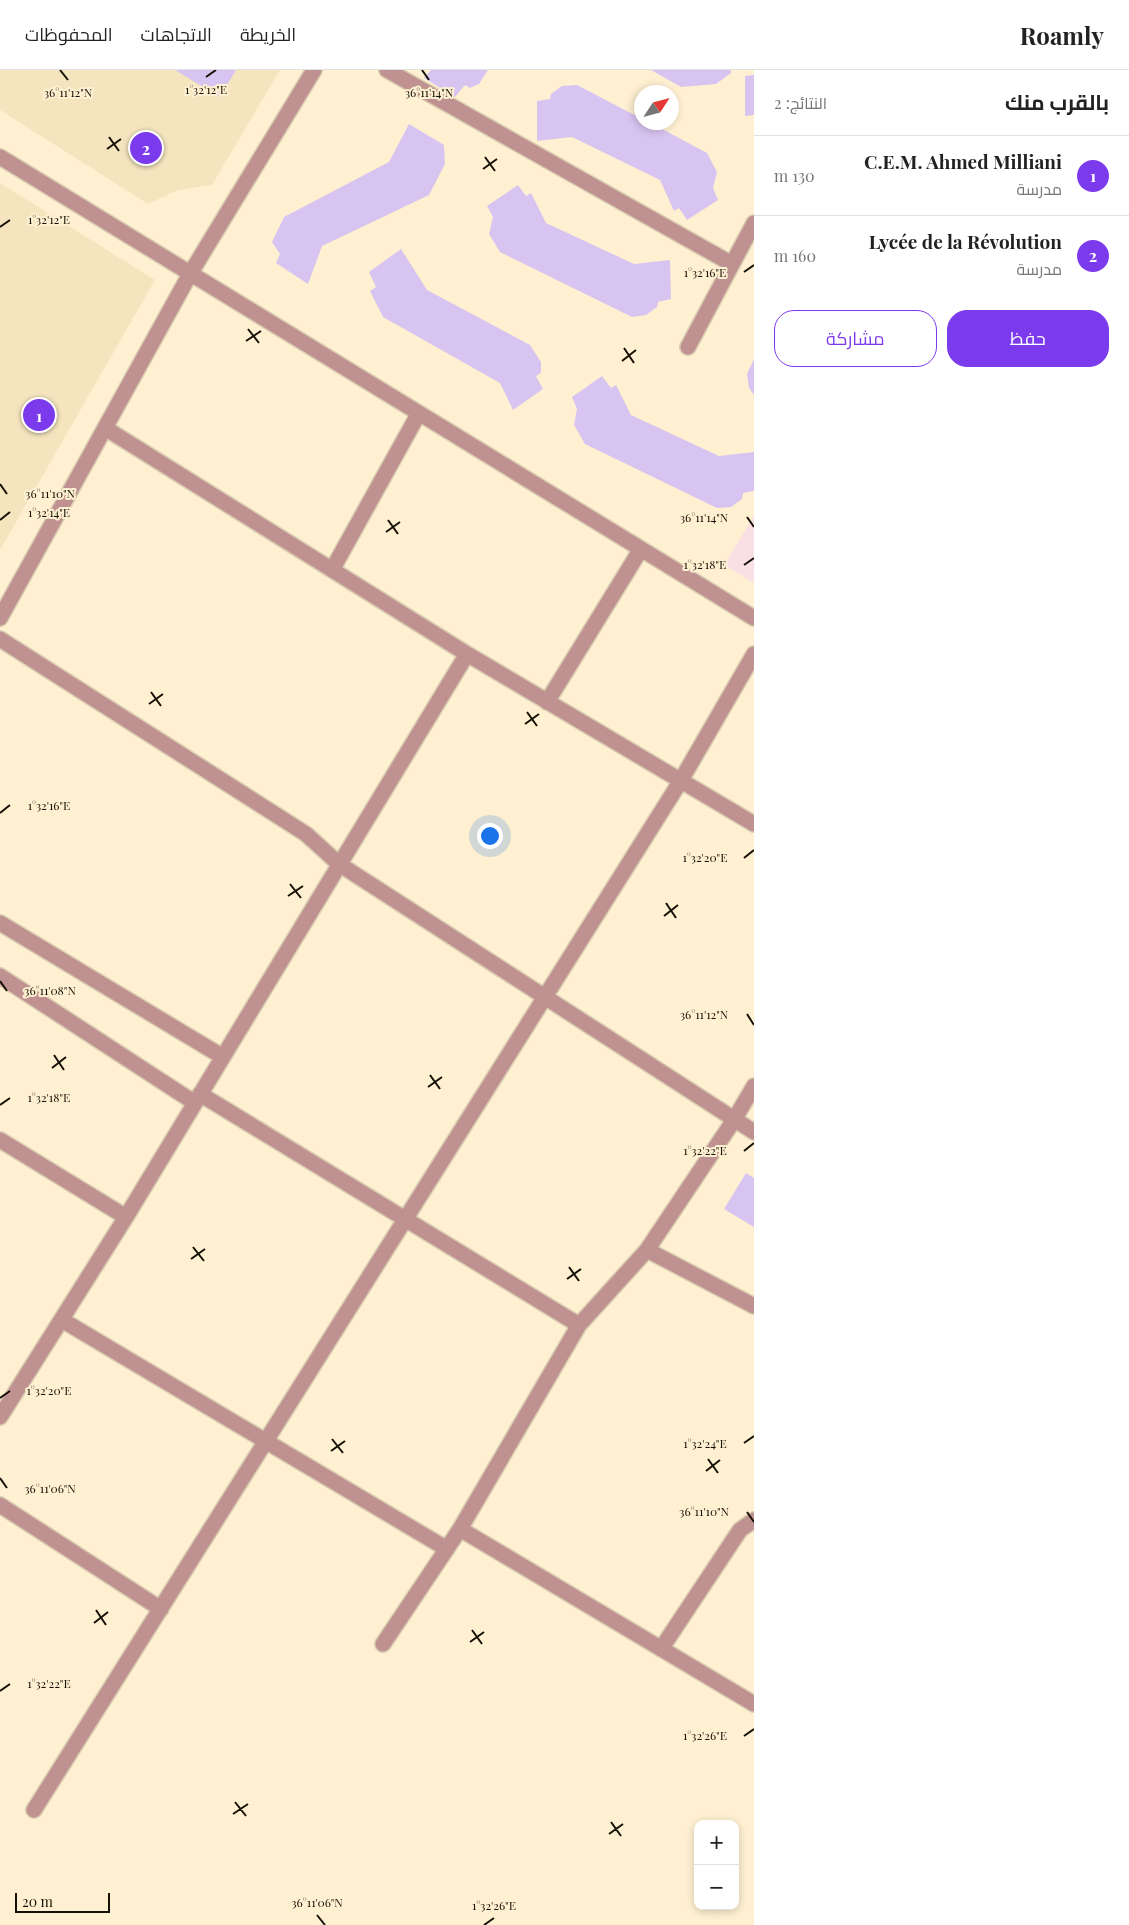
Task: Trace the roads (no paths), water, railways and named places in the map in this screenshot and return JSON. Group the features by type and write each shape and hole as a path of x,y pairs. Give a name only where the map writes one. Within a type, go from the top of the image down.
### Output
{"street":[{"path":"0,618 190,274 314,70"},
{"path":"387,70 732,264"},
{"path":"0,157 754,618"},
{"path":"688,347 754,223"},
{"path":"332,570 419,413"},
{"path":"105,428 467,654 680,782 754,824"},
{"path":"547,702 641,549"},
{"path":"0,639 306,834 340,864 754,1132"},
{"path":"0,1417 126,1217 467,654"},
{"path":"34,1810 680,782 754,654"},
{"path":"0,923 222,1057"},
{"path":"0,976 197,1099 405,1219 579,1325"},
{"path":"383,1644 460,1529 579,1325 647,1250 734,1120 754,1086"},
{"path":"0,1140 126,1217"},
{"path":"647,1250 754,1306"},
{"path":"62,1320 446,1549"},
{"path":"0,1505 161,1609"},
{"path":"661,1649 740,1530 754,1520"},
{"path":"460,1529 754,1704"}],"place":[{"name":"Lycée de la Révolution","path":"146,148"},
{"name":"C.E.M. Ahmed Milliani","path":"39,415"}]}
